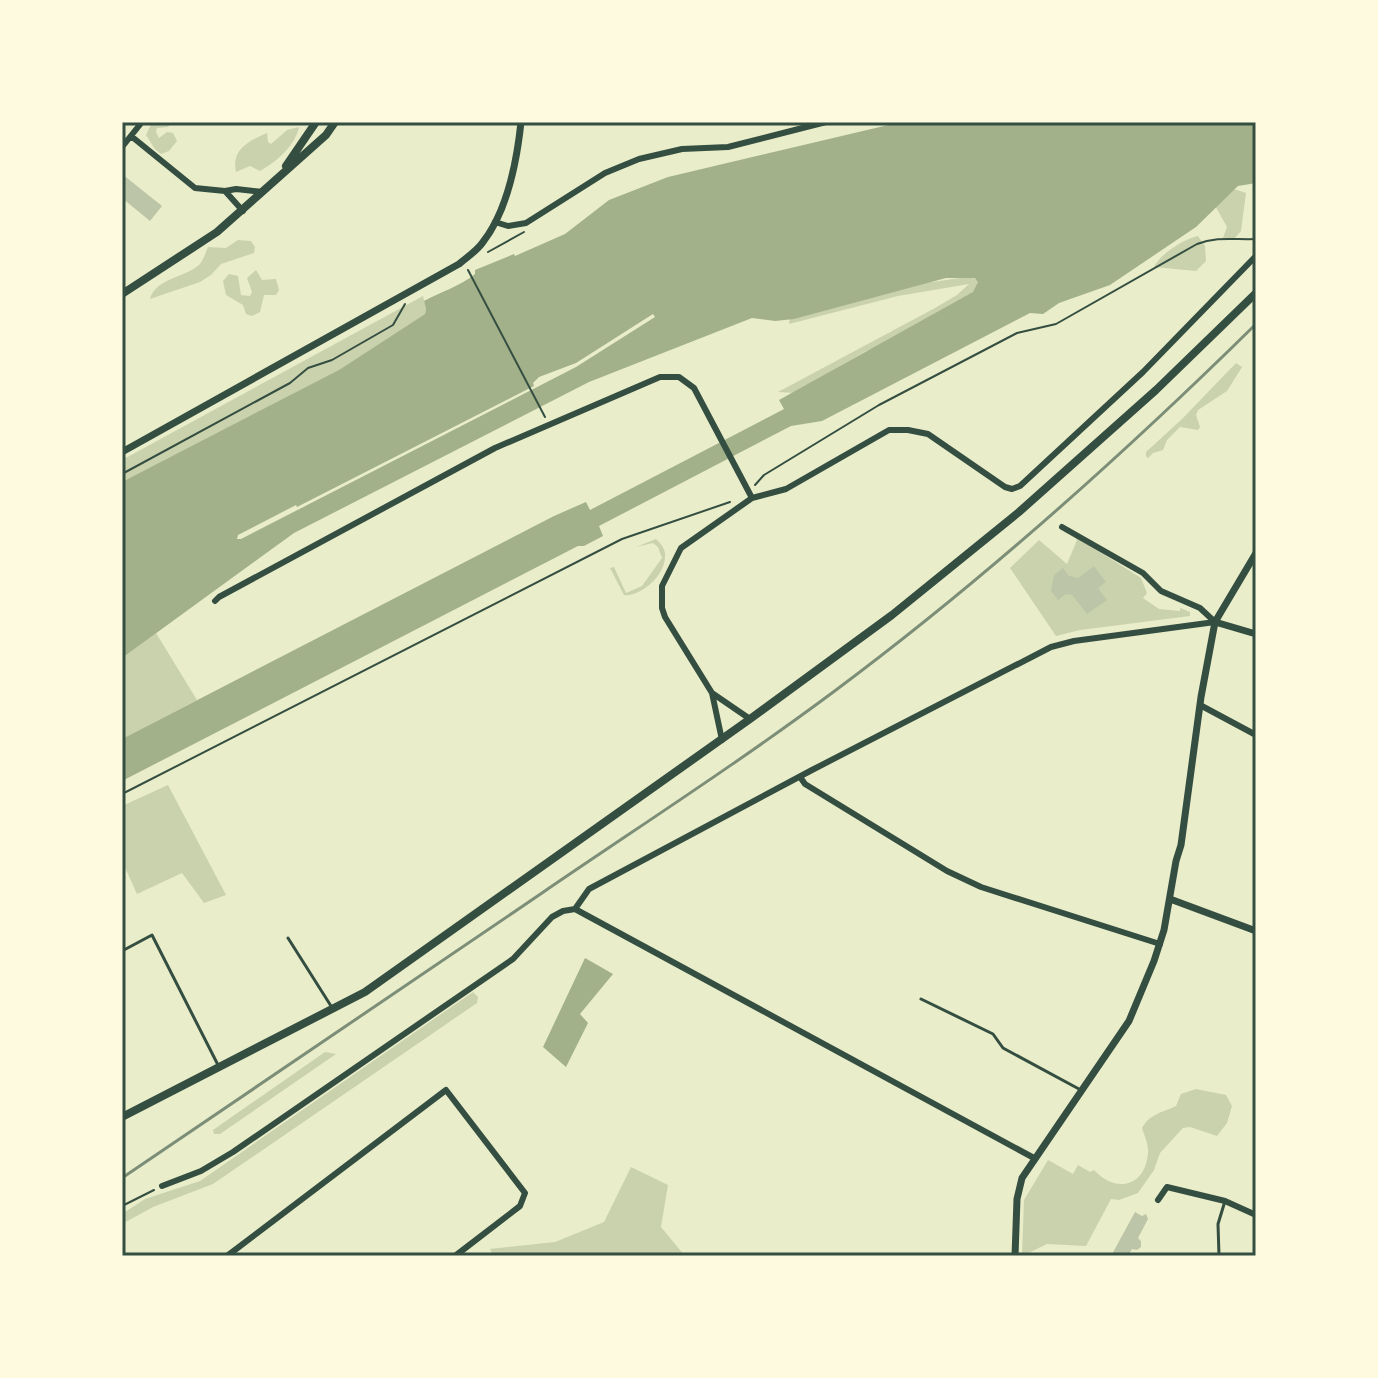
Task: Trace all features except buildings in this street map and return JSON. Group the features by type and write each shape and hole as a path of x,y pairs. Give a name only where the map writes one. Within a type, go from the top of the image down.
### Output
{"main road":[{"path":"279,176 316,122"},
{"path":"122,294 191,252 243,211 326,135 335,122"},
{"path":"123,1114 365,992 722,740 892,615 998,530 1116,428 1256,293"}],"street":[{"path":"122,147 142,122"},
{"path":"122,452 459,264 480,246 495,222 517,159 521,122"},
{"path":"495,222 508,226 526,223 605,173 639,159 682,149 728,147 826,122"},
{"path":"131,136 195,188 263,192"},
{"path":"225,191 243,211"},
{"path":"722,740 712,693 662,608 662,586 681,548 750,495 786,489 889,430 928,434 1005,487 1012,489 1020,486 1143,372 1256,256"},
{"path":"215,601 495,448 660,377 679,377 699,395 750,495"},
{"path":"1062,527 1143,573 1161,591 1200,608 1215,622"},
{"path":"1015,1256 1017,1199 1022,1178 1129,1021 1160,944 1181,845 1215,622 1256,553"},
{"path":"162,1186 201,1171 233,1152 513,959 552,917 575,909 589,889 1051,647 1074,641 1215,622 1256,634"},
{"path":"712,693 750,719"},
{"path":"716,713 728,704"},
{"path":"1200,705 1256,735"},
{"path":"800,777 805,784 947,871 981,887 1160,944"},
{"path":"1170,899 1256,931"},
{"path":"575,909 1034,1158"},
{"path":"227,1256 446,1090 525,1193 520,1206 455,1256"},
{"path":"1158,1200 1167,1187 1225,1201 1256,1215"}],"lane":[{"path":"122,951 152,935 219,1068"},
{"path":"288,938 333,1009"},
{"path":"921,999 993,1034 1003,1048 1082,1091"},
{"path":"1219,1256 1218,1224 1225,1201"}],"path":[{"path":"484,254 530,229"},
{"path":"750,495 764,475 879,405 1017,333 1056,324 1197,244 1213,238 1256,239"},
{"path":"462,271 468,268 544,417"},
{"path":"122,474 279,390 308,368 332,360 393,325 406,303"},
{"path":"122,794 622,539 718,509 732,501"},
{"path":"122,1206 162,1186"}],"shaded area":[{"path":"152,122 171,122 168,127 157,128 156,132 159,138 167,132 173,133 177,141 169,151 161,154 146,135"},
{"path":"901,122 1256,122 1256,183 1238,186 1196,227 1110,285 1059,303 1043,314 1030,313 822,421 791,426 599,526 603,536 578,546 122,781 122,739 554,516 586,502 590,510 784,409 779,400 973,292 978,282 975,278 946,278 794,319 775,321 752,318 589,382 294,533 122,658 122,482 339,370 425,314 424,301 463,282 475,274 475,270 565,234 609,200 668,177","holes":["653,314 655,317 576,367 237,539 238,535 296,505 534,386 539,377 576,363"]},
{"path":"299,127 289,147 272,163 260,171 250,166 236,172 236,158 242,147 267,133 271,144 287,130"},
{"path":"1234,189 1246,193 1241,231 1234,239 1223,238 1227,227 1213,202"},
{"path":"1198,236 1205,246 1206,261 1196,271 1154,267 1173,248"},
{"path":"238,240 251,241 255,247 254,253 221,264 200,282 150,299 164,282 199,265 208,247 226,248"},
{"path":"256,270 262,280 276,279 279,290 276,295 264,295 260,312 252,316 246,314 243,305 226,295 223,281 229,274 238,276 241,295 250,296 252,292 247,278"},
{"path":"967,277 979,279 973,295 794,393 778,392 935,308 969,284 898,296 789,324 790,317 904,286"},
{"path":"423,296 425,314 326,379 122,482 122,460"},
{"path":"1236,363 1242,367 1227,391 1198,410 1198,430 1180,427 1167,440 1163,450 1148,458 1146,452"},
{"path":"1073,535 1141,578 1147,593 1143,598 1159,609 1180,611 1180,608 1190,612 1190,616 1056,636 1010,568 1039,540 1067,564 1077,540"},
{"path":"656,539 665,552 661,571 644,589 624,595 610,568 614,567 626,593 642,586 662,558 653,543 636,547"},
{"path":"156,633 197,700 122,739 122,658"},
{"path":"168,785 226,895 204,903 182,873 137,894 122,861 122,806"},
{"path":"585,958 613,974 580,1014 588,1023 566,1067 543,1047"},
{"path":"473,992 478,997 477,1003 213,1184 153,1207 122,1224 122,1214 145,1199 200,1181"},
{"path":"325,1052 336,1054 220,1134 214,1134 213,1130"},
{"path":"1196,1089 1226,1095 1232,1106 1227,1123 1217,1136 1190,1127 1183,1128 1160,1153 1154,1170 1138,1193 1119,1200 1111,1199 1086,1246 1047,1244 1022,1256 1024,1200 1048,1160 1073,1174 1078,1165 1090,1172 1094,1170 1111,1182 1120,1184 1135,1180 1146,1165 1147,1143 1142,1128 1145,1123 1176,1106 1181,1094"},
{"path":"631,1167 668,1185 661,1227 685,1256 493,1256 490,1249 555,1242 604,1222"}],"railway":[{"path":"122,1178 727,768 836,690 1000,560 1156,420 1256,324"}]}
